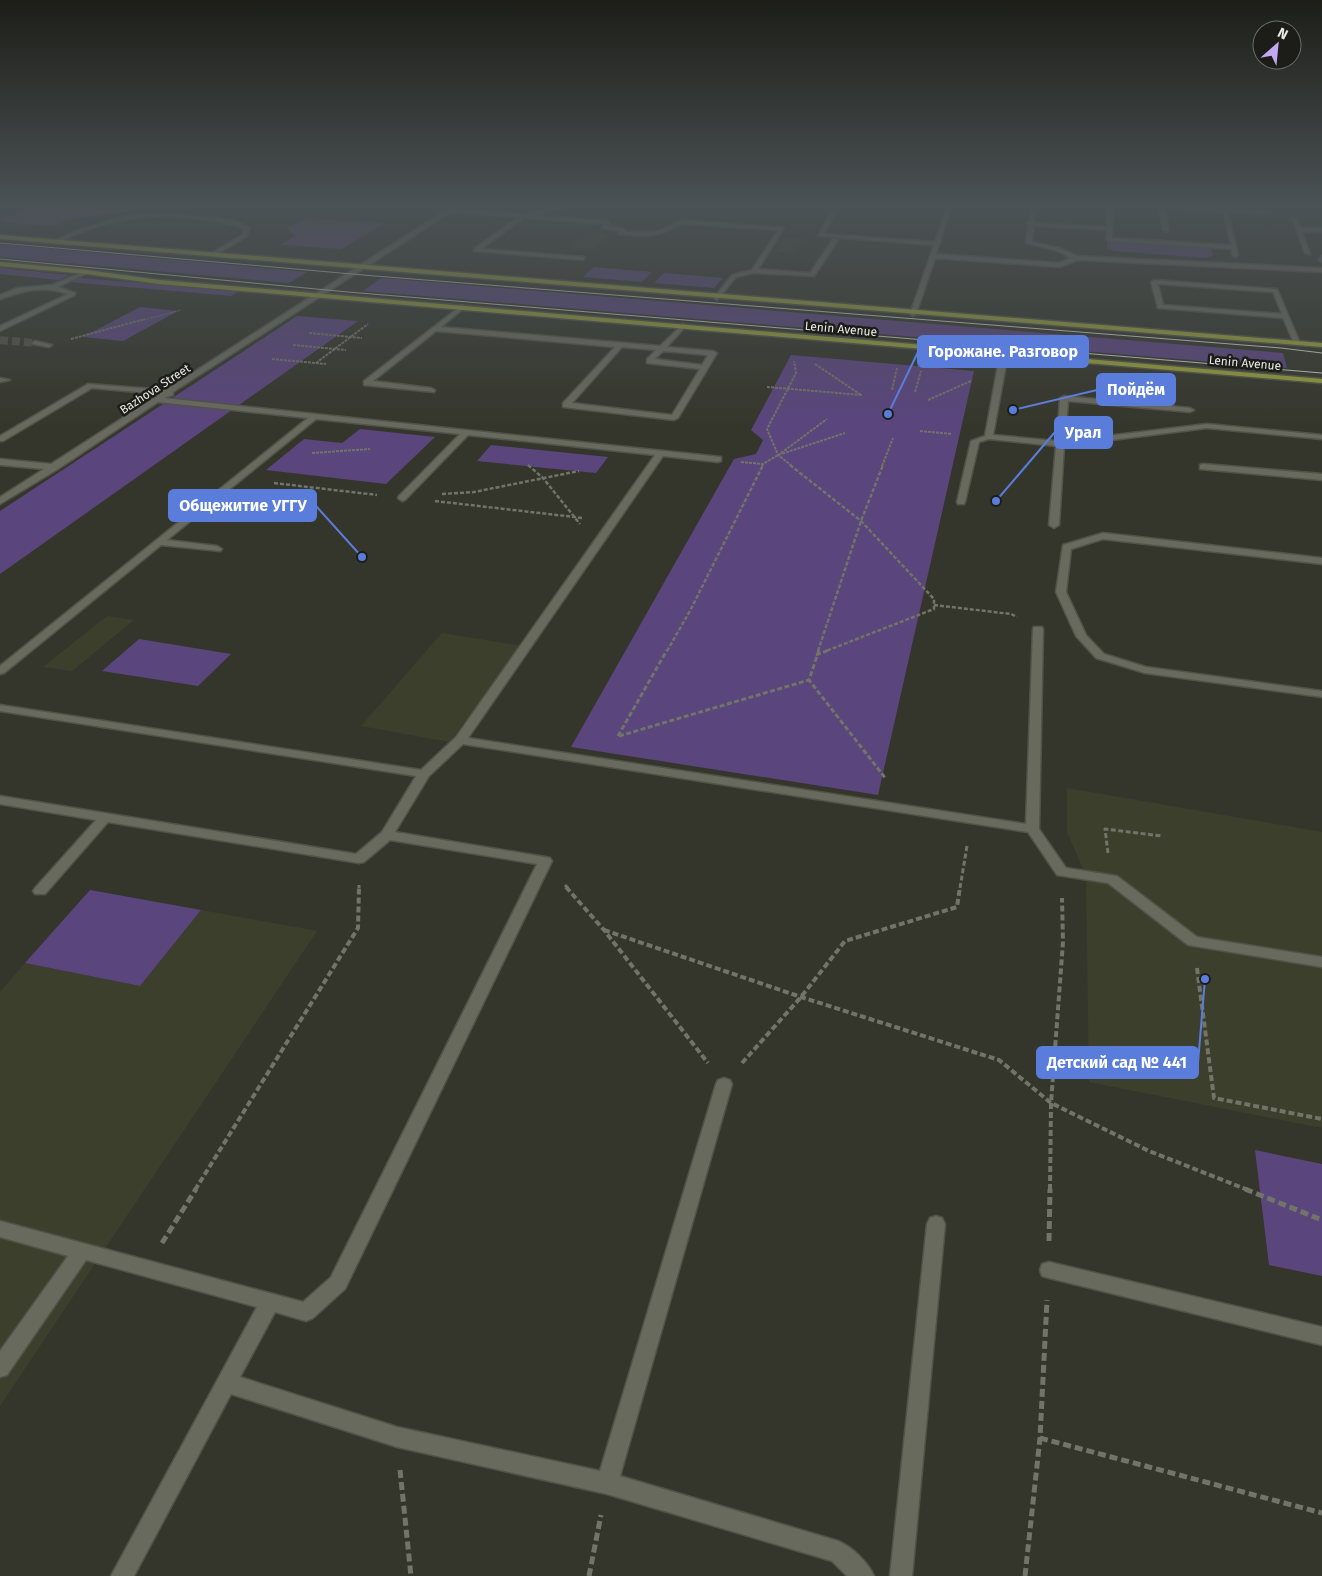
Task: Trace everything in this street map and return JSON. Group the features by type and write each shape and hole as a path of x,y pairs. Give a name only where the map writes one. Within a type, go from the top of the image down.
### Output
{"main road":[{"name":"Lenin Avenue","path":"141,280 1322,381"},
{"name":"Lenin Avenue","path":"507,280 913,314 1322,345"}],"street":[{"path":"0,298 17,290 53,286 69,280"},
{"name":"Bazhova Street","path":"0,501 345,280"},
{"path":"717,298 731,280"},
{"path":"913,314 925,280"},
{"path":"1287,316 1160,307 1154,282 1275,290 1287,316 1297,343"},
{"path":"0,329 73,294 53,286"},
{"path":"431,390 367,383 462,307"},
{"path":"683,326 650,362 705,367"},
{"path":"436,329 713,353 674,418 566,405 620,345"},
{"path":"35,343 49,345"},
{"path":"989,437 1004,354"},
{"path":"0,439 91,386 170,393"},
{"path":"1054,524 1064,398 1190,410"},
{"path":"158,400 718,459"},
{"path":"0,671 314,417"},
{"path":"961,502 975,441 989,437 1061,444 1207,426 1322,437"},
{"path":"402,498 466,432"},
{"path":"0,800 359,859 387,835 424,774 460,740 661,453"},
{"path":"0,462 55,467"},
{"path":"1203,467 1322,477"},
{"path":"1322,561 1103,536 1066,547 1061,592 1081,636 1100,656 1145,670 1322,694"},
{"path":"159,542 217,549"},
{"path":"1038,629 1032,829 1062,872 1112,879 1193,941 1322,962"},
{"path":"0,708 424,774"},
{"path":"460,740 1032,829"},
{"path":"40,891 105,818"},
{"path":"0,1229 306,1312 338,1283 545,861 387,835"},
{"path":"607,1483 724,1084"},
{"path":"901,1576 936,1224"},
{"path":"0,1368 82,1251"},
{"path":"1048,1270 1322,1336"},
{"path":"122,1576 270,1302"},
{"path":"227,1383 342,1418 397,1438 607,1483 838,1552 864,1576"}],"path":[{"path":"49,345 188,308"},
{"path":"316,363 373,321"},
{"path":"310,333 362,338"},
{"path":"293,344 346,350"},
{"path":"793,356 796,373 768,428 778,455 861,521 934,598 934,609 816,655"},
{"path":"272,359 326,364"},
{"path":"767,387 862,396 815,364"},
{"path":"892,390 898,366"},
{"path":"928,400 1002,367"},
{"path":"915,392 922,368"},
{"path":"618,736 691,609 763,464 827,419"},
{"path":"778,455 845,433"},
{"path":"809,680 861,521 893,438"},
{"path":"303,453 379,449"},
{"path":"718,459 763,464"},
{"path":"524,461 542,478 597,543"},
{"path":"402,498 474,492 586,470"},
{"path":"269,482 276,477"},
{"path":"934,604 1011,614 1038,629"},
{"path":"610,739 809,680"},
{"path":"809,680 909,810"},
{"path":"545,861 604,930 724,1084 801,997 845,941 957,907 971,819"},
{"path":"1112,879 1105,829 1162,836"},
{"path":"146,1269 358,928 359,859"},
{"path":"1025,1576 1040,1438 1048,1270 1051,1103 1062,942 1062,872"},
{"path":"604,930 801,997 999,1060 1051,1103 1149,1151 1322,1220"},
{"path":"1193,941 1214,1098 1322,1119"},
{"path":"397,1438 411,1576"},
{"path":"1040,1438 1322,1513"},
{"path":"589,1576 607,1483"}],"shaded area":[{"path":"76,280 99,280 239,291 231,296 70,282"},
{"path":"251,280 295,280 289,283"},
{"path":"379,280 400,280 1283,353 1287,368 363,291"},
{"path":"613,280 644,280 642,282"},
{"path":"657,280 722,280 714,288 654,283"},
{"path":"140,307 178,311 123,341 83,337"},
{"path":"297,316 358,321 0,574 0,511"},
{"path":"791,355 974,371 878,795 571,747 734,459 756,454 763,440 751,430"},
{"path":"360,429 435,437 386,484 266,470 304,439 342,443"},
{"path":"491,445 608,457 596,473 477,461"},
{"path":"107,616 134,620 72,671 43,667"},
{"path":"442,633 522,646 449,742 361,726"},
{"path":"139,639 231,654 198,686 102,671"},
{"path":"1067,788 1322,832 1322,1128 1089,1082 1086,876 1067,832"},
{"path":"90,890 201,910 140,986 25,963"},
{"path":"201,910 317,931 0,1406 0,992 25,963 140,986"},
{"path":"1255,1150 1322,1164 1322,1276 1269,1265"}],"tunnel":[{"path":"0,340 35,343"}],"tram line":[{"path":"217,280 1322,373"},
{"path":"420,280 1281,348 1322,353"}],"place":[{"name":"Пойдём","path":"1013,410"},
{"name":"Горожане. Разговор","path":"888,414"},
{"name":"Урал","path":"996,501"},
{"name":"Общежитие УГГУ","path":"362,557"},
{"name":"Детский сад № 441","path":"1205,979"}]}
